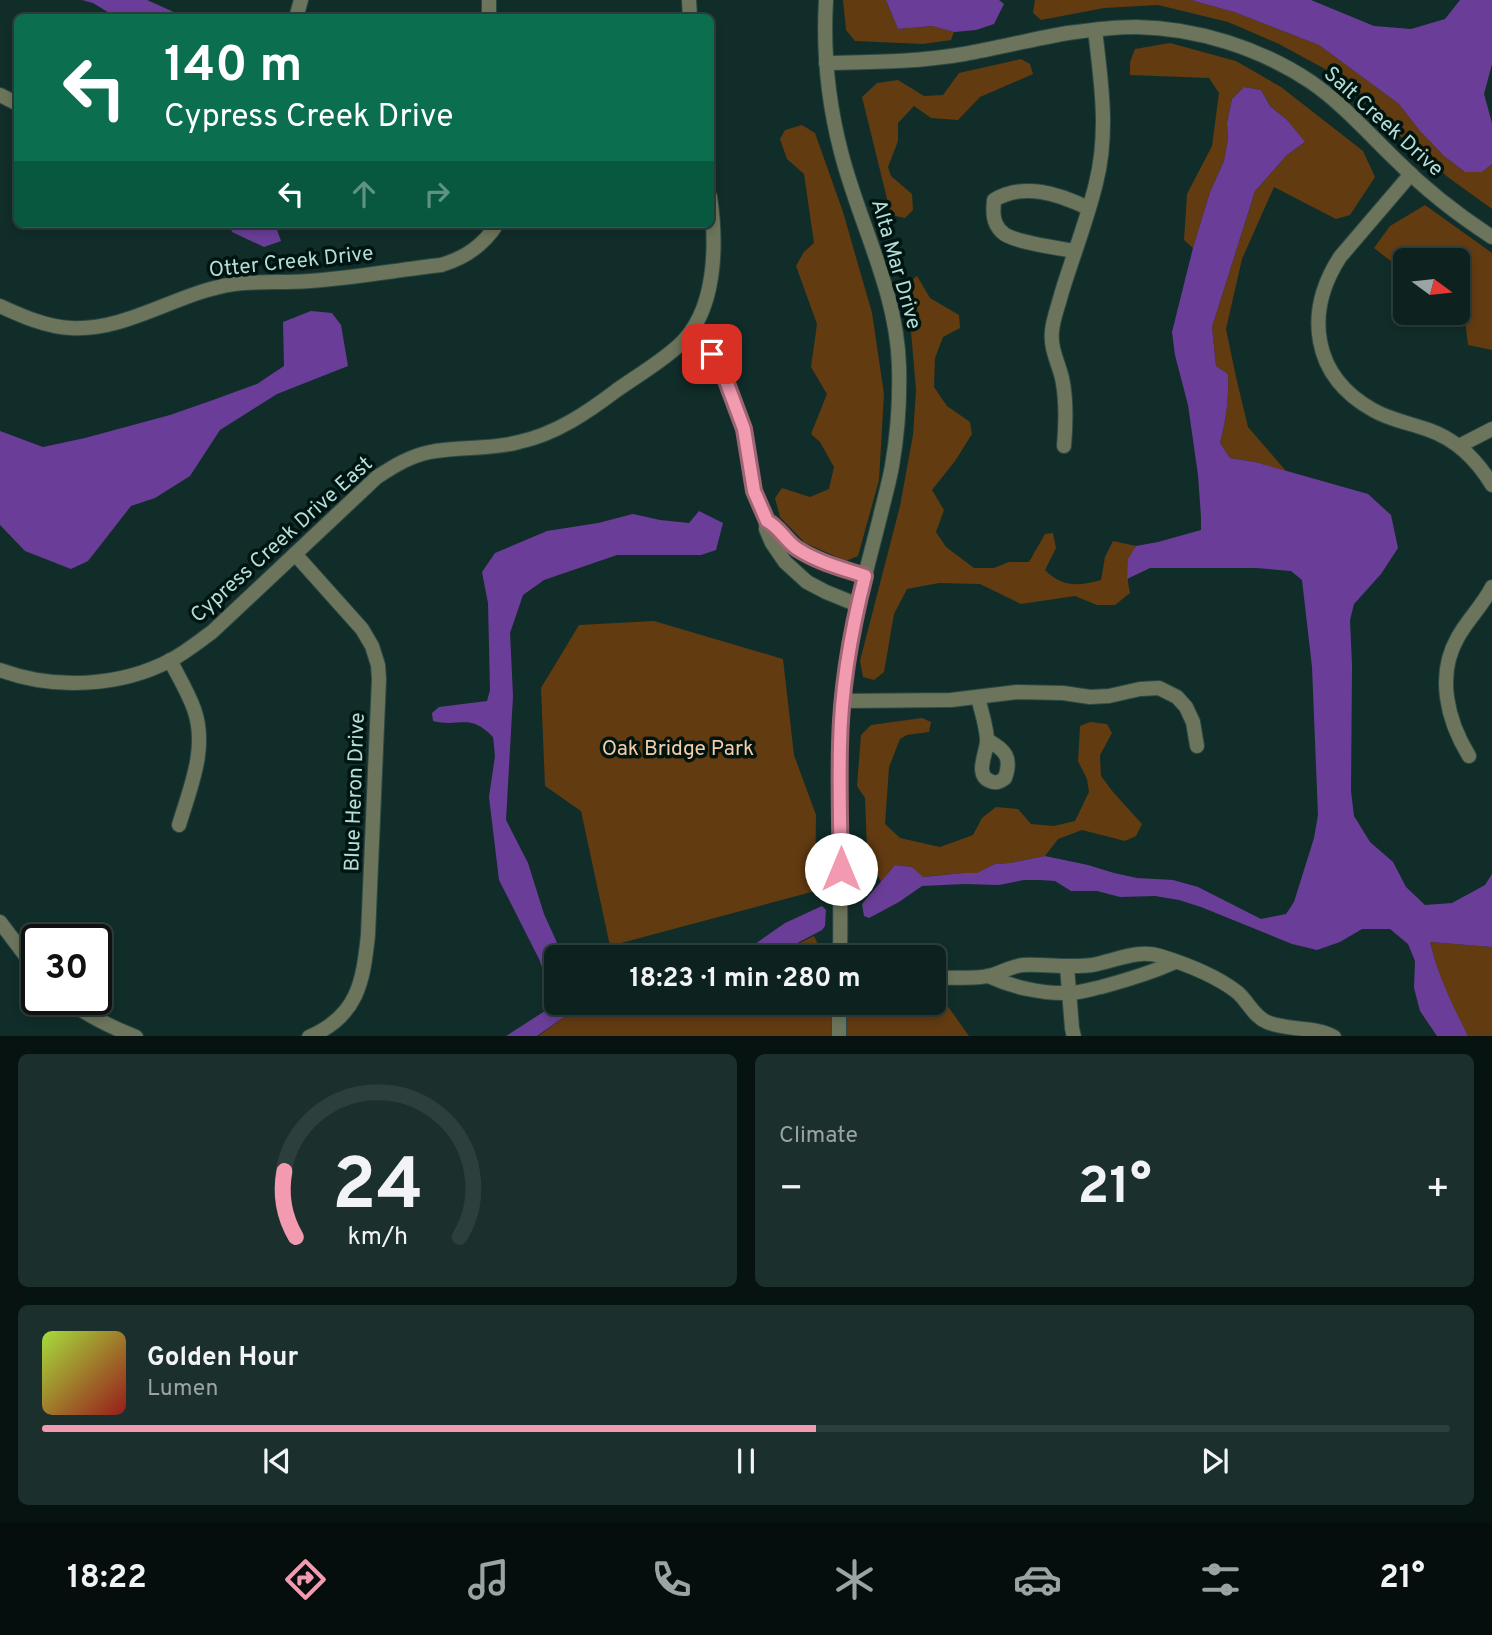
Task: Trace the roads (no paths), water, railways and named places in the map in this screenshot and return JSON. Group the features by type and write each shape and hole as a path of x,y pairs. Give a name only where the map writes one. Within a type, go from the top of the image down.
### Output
{"street":[{"name":"Alta Mar Drive","path":"826,0 826,63 831,106 841,154 886,289 895,326 900,392 894,455 858,605 842,701 840,945"},
{"name":"Salt Creek Drive","path":"826,63 913,61 1065,34 1135,27 1167,29 1219,40 1255,52 1309,81 1333,99 1445,203 1492,237"},
{"path":"1064,446 1066,398 1053,350 1052,329 1101,161 1104,105 1095,30"},
{"path":"1411,174 1332,270 1319,304 1320,339 1334,374 1352,395 1381,415 1428,429 1459,446 1483,471 1492,485"},
{"path":"1074,251 1011,238 1002,232 994,220 994,200 1006,192 1026,190 1065,197 1088,208"},
{"name":"Otter Creek Drive","path":"0,306 53,326 97,327 204,291 232,285 306,281 440,265 470,253 483,243 494,228"},
{"path":"713,228 712,271 703,308 690,333 712,354 725,378 744,429 754,491 767,521 766,529 785,562 807,582 858,605"},
{"name":"Cypress Creek Drive East","path":"0,670 30,679 83,683 135,674 170,660 212,632 377,477 394,466 411,457 430,452 496,447 544,435 599,404 679,346 690,333"},
{"path":"1459,446 1492,429"},
{"path":"767,521 775,525 795,547 811,557 865,576"},
{"name":"Blue Heron Drive","path":"295,554 362,629 372,646 379,679 365,971 358,991 346,1010 330,1026 311,1036"},
{"path":"1469,756 1449,713 1447,670 1451,652 1459,636 1492,587"},
{"path":"170,660 194,708 200,741 198,761 179,825"},
{"path":"842,701 951,700 1017,692 1109,696 1158,688 1177,697 1186,707 1193,722 1197,746"},
{"path":"978,697 987,740"},
{"path":"0,922 21,950"},
{"path":"946,978 988,976 1023,965 1067,967 1135,955 1159,955 1192,968 1238,993 1265,1021 1286,1027 1326,1032 1332,1036"},
{"path":"988,976 1021,988 1069,993 1143,975 1175,962"},
{"path":"1067,967 1074,1036"},
{"path":"89,1015 134,1036"},
{"path":"839,1015 839,1036"}],"park label":[{"name":"Oak Bridge Park","path":"678,748"}]}
